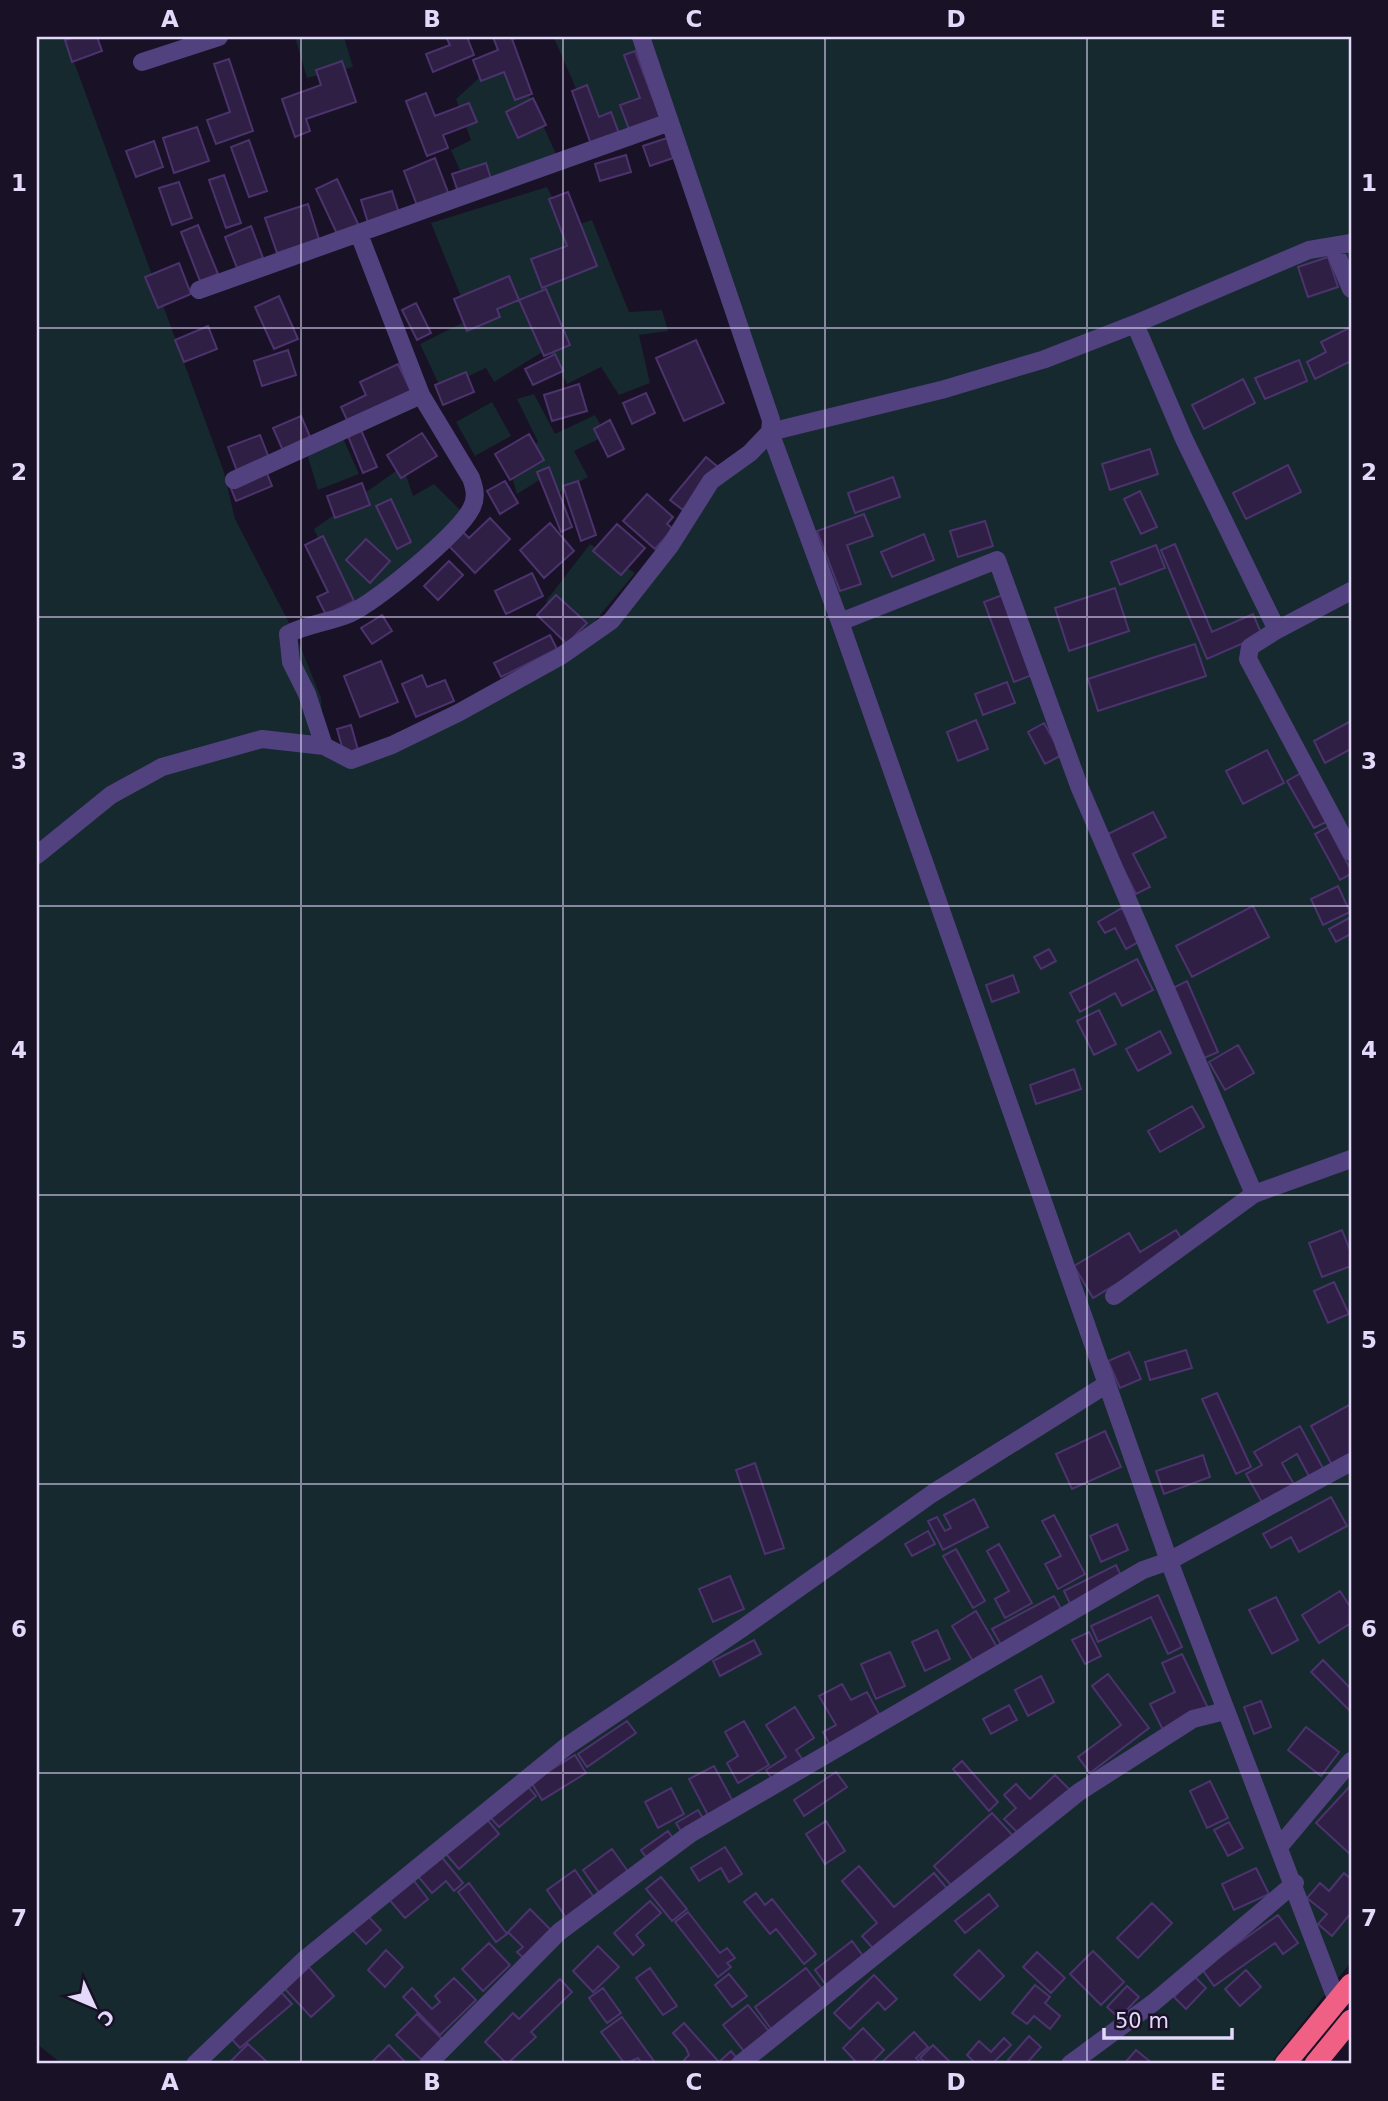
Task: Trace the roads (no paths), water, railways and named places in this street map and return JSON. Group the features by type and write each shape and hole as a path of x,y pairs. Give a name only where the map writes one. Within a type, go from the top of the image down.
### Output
{"highway":[{"path":"1285,2064 1351,1984"},
{"path":"1315,2064 1351,2020"}],"street":[{"path":"142,62 219,37"},
{"path":"641,37 772,420 770,432 840,622 1169,1561 1225,1711 1295,1883 1337,2001"},
{"path":"199,290 670,122"},
{"path":"324,746 291,662 288,634 305,625 349,614 383,592 430,553 456,526 471,509 476,493 471,478 421,395 359,234"},
{"path":"37,855 111,795 162,767 262,739 324,746 351,760 392,745 561,656 611,621 670,546 711,481 750,453 770,432 941,390 1045,359 1309,250 1342,245 1351,289"},
{"path":"1135,324 1184,439 1277,630"},
{"path":"234,480 421,395"},
{"path":"840,622 998,561 1079,786 1254,1194"},
{"path":"1351,591 1250,647 1248,659 1351,852"},
{"path":"1114,1296 1254,1194 1351,1159"},
{"path":"195,2064 304,1960 567,1746 744,1627 933,1493 1107,1384"},
{"path":"428,2064 559,1932 690,1834 1143,1570 1169,1561 1351,1462"},
{"path":"740,2064 1079,1792 1193,1719 1225,1711"},
{"path":"1279,1847 1351,1761"},
{"path":"1070,2064 1153,2003 1295,1883"}]}
